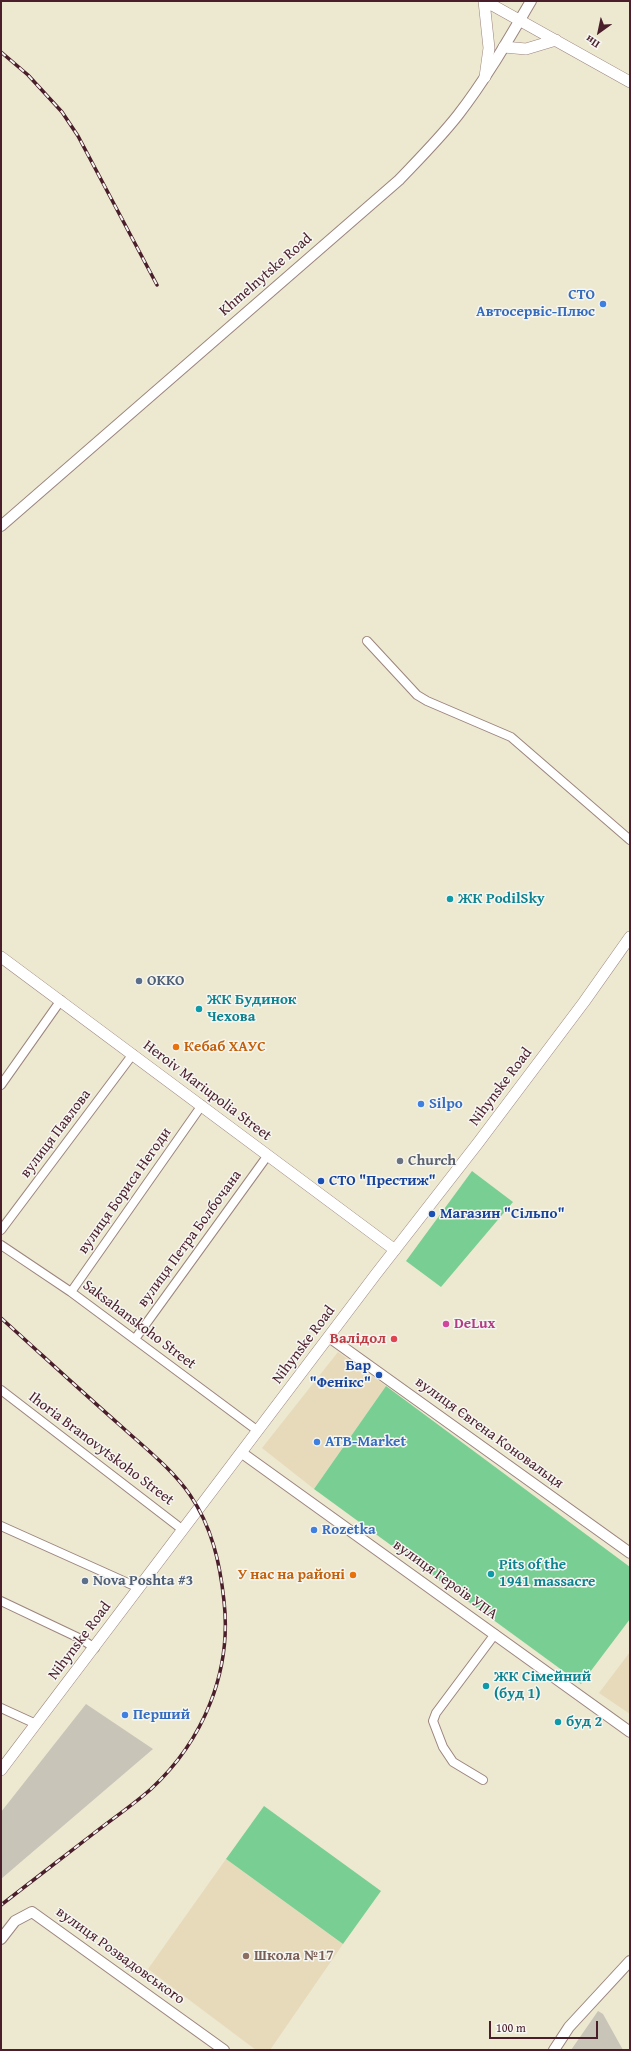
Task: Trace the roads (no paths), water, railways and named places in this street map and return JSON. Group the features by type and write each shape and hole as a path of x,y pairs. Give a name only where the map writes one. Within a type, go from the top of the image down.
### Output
{"main road":[{"path":"485,1 630,82"},
{"path":"485,1 489,48 485,77"},
{"path":"504,47 526,49 556,40"},
{"name":"Nihynske Road","path":"1,1770 577,1011 630,937"},
{"name":"Heroiv Mariupolia Street","path":"1,957 395,1250"}],"street":[{"name":"Khmelnytske Road","path":"1,526 399,180 445,130 485,77 531,1"},
{"path":"367,641 417,695 427,701 511,737 630,840"},
{"path":"1,1085 60,1000"},
{"name":"вулиця Павлова","path":"1,1230 133,1054"},
{"name":"вулиця Бориса Негоди","path":"71,1292 202,1105"},
{"name":"вулиця Петра Болбочана","path":"135,1339 268,1155"},
{"name":"Saksahanskoho Street","path":"1,1245 71,1292 258,1431"},
{"name":"вулиця Євгена Коновальця","path":"329,1337 630,1553"},
{"name":"Ihoria Branovytskoho Street","path":"1,1390 183,1530"},
{"name":"вулиця Героїв УПА","path":"242,1453 630,1732"},
{"path":"1,1526 139,1588"},
{"path":"1,1601 81,1639 94,1648"},
{"path":"483,1780 453,1762 443,1747 433,1721 436,1713 495,1634"},
{"path":"1,1708 36,1724"},
{"name":"вулиця Розвадовського","path":"1,1939 15,1921 32,1912 224,2050"},
{"path":"554,2050 569,2027 630,1961"}],"railway":[{"path":"1,52 28,75 62,112 78,136 157,285"},
{"path":"1,1318 158,1459 183,1485 198,1507 214,1546 224,1601 225,1627 223,1654 218,1679 210,1704 199,1727 169,1770 137,1801 1,1905"}],"place":[{"name":"СТО Автосервіс-Плюс","path":"603,304"},
{"name":"ЖК PodilSky","path":"450,899"},
{"name":"OKKO","path":"139,981"},
{"name":"ЖК Будинок Чехова","path":"199,1009"},
{"name":"Кебаб ХАУС","path":"176,1047"},
{"name":"Silpo","path":"421,1104"},
{"name":"Church","path":"400,1161"},
{"name":"СТО \"Престиж\"","path":"321,1181"},
{"name":"Магазин \"Сільпо\"","path":"432,1214"},
{"name":"DeLux","path":"446,1324"},
{"name":"Валідол","path":"394,1339"},
{"name":"Бар \"Фенікс\"","path":"379,1375"},
{"name":"ATB-Market","path":"317,1442"},
{"name":"Rozetka","path":"314,1530"},
{"name":"Pits of the 1941 massacre","path":"491,1574"},
{"name":"У нас на районі","path":"353,1575"},
{"name":"Nova Poshta #3","path":"85,1581"},
{"name":"ЖК Сімейний (буд 1)","path":"486,1686"},
{"name":"Перший","path":"125,1715"},
{"name":"буд 2","path":"558,1722"},
{"name":"Школа №17","path":"246,1956"}]}
